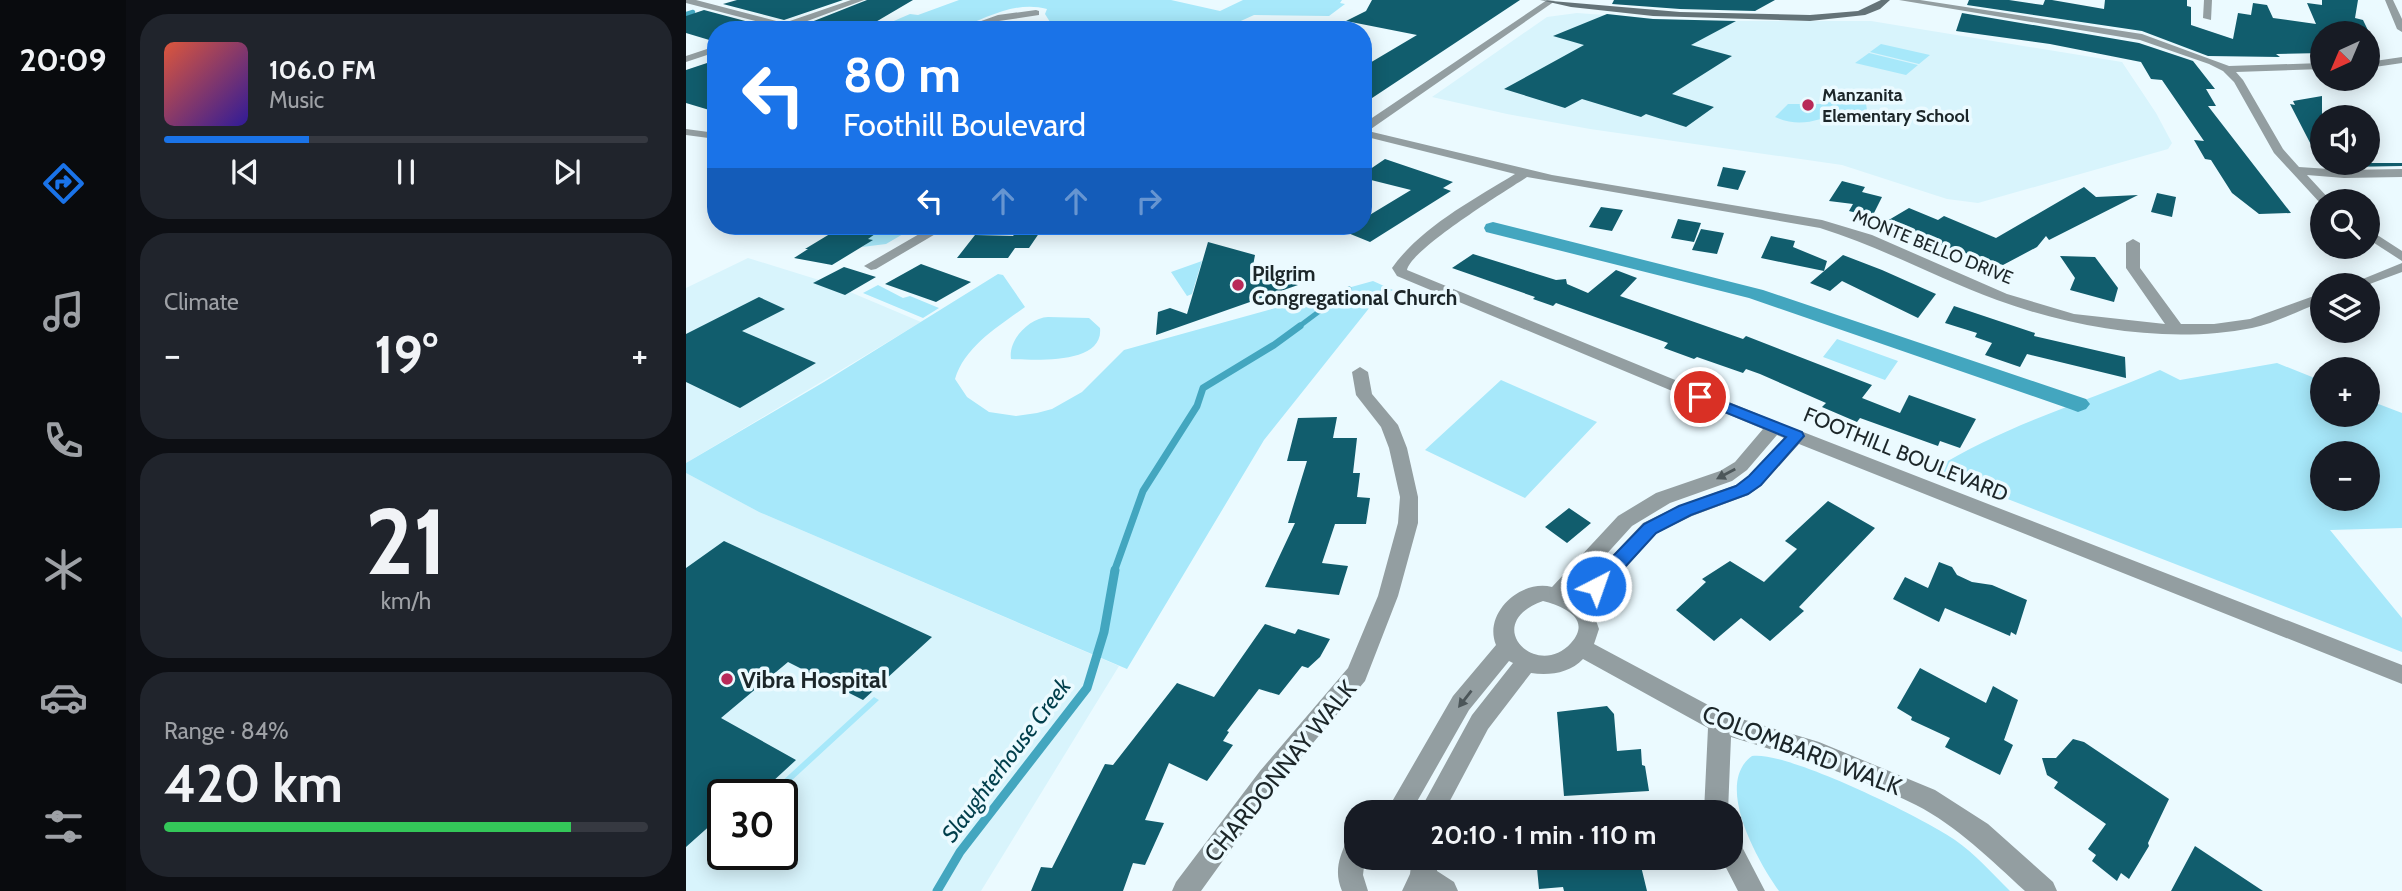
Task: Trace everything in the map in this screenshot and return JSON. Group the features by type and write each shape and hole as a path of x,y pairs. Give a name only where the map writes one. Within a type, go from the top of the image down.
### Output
{"street":[{"path":"686,0 765,21"},
{"path":"799,21 860,0"},
{"path":"1372,125 1547,1 1647,14 1818,17 1861,14 1880,6 1886,0"},
{"path":"1903,0 2142,37 2182,49 2227,69 2238,80 2274,144 2313,189"},
{"path":"2208,0 2208,18"},
{"path":"2389,0 2402,29"},
{"path":"989,21 1036,13"},
{"path":"686,59 707,52"},
{"path":"2380,63 2402,60"},
{"path":"2227,69 2310,66"},
{"path":"686,132 707,135"},
{"name":"MONTE BELLO DRIVE","path":"1372,133 1524,173 1822,224 1867,238 2030,307 2092,321 2177,330 2214,329 2253,323 2310,302"},
{"path":"2295,170 2344,174 2402,173"},
{"name":"FOOTHILL BOULEVARD","path":"1524,173 1419,247 1399,268 1406,277 1796,436 2402,675"},
{"path":"871,266 926,235"},
{"path":"2380,241 2402,257"},
{"path":"2133,243 2133,268 2177,330"},
{"path":"2380,275 2402,267"},
{"name":"CHARDONNAY WALK","path":"1185,891 1268,779 1357,674 1388,596 1408,523 1407,486 1398,448 1389,425 1364,395 1360,372"},
{"path":"1557,595 1625,520 1663,498 1726,476 1741,466 1774,427"},
{"path":"1579,606 1650,528 1685,511 1742,490 1755,481 1796,436"},
{"path":"1543,593 1557,595 1579,606 1590,627 1583,649 1574,657 1552,665 1527,661 1508,646 1503,635 1508,611 1530,596 1543,593"},
{"path":"1405,800 1461,703 1508,646"},
{"name":"COLOMBARD WALK","path":"1583,649 1718,723 1819,752 1926,798 1979,833 2044,891"},
{"path":"1438,800 1480,722 1527,661"},
{"path":"1716,800 1716,770 1720,745 1718,723"},
{"path":"1349,870 1355,891"},
{"path":"1741,870 1752,891"}],"shaded area":[{"path":"959,0 1171,0 1220,11 1243,0 1342,0 1340,3 1345,4 1329,16 1254,15 1241,21 1049,21 1045,14 1047,9 1023,7 977,21 894,21 910,14 918,15"},
{"name":"Manzanita Elementary School","path":"1577,13 1689,21 1871,21 2122,62 2156,113 2172,143 2168,149 1978,203 1947,199 1842,165 1590,129 1432,97 1547,17"},
{"path":"1881,44 1930,55 1919,64 1870,52"},
{"path":"1869,53 1918,65 1906,75 1855,63"},
{"path":"1838,95 1865,98 1867,110 1849,124 1839,120 1841,111 1800,123 1775,117 1788,104 1822,104"},
{"path":"872,235 901,235 886,244 862,247 872,240 868,239"},
{"path":"748,258 819,280 845,295 850,292 921,322 686,463 686,288"},
{"path":"1202,261 1192,294 1187,296 1171,272"},
{"path":"998,274 1003,275 1025,307 994,329 966,356 955,379 967,397 989,412 1016,416 1052,409 1082,392 1124,350 1373,281 1393,290 1378,297 1264,440 1127,669 759,512 686,473 686,463 824,382"},
{"path":"878,285 903,298 910,296 939,308 923,318 863,293"},
{"path":"1048,317 1089,318 1100,328 1098,340 1091,349 1066,358 1011,359 1013,345 1021,331 1034,321"},
{"path":"1837,339 1898,361 1885,380 1823,357"},
{"path":"2277,363 2310,376 2310,427 2380,427 2380,405 2402,413 2402,528 2330,530 2402,618 2402,652 1933,470 2016,427 2160,370 2180,380"},
{"path":"1501,380 1597,422 1525,498 1425,450"},
{"path":"686,473 759,512 1119,666 981,891 686,891"},
{"path":"874,697 879,700 793,779 784,779"},
{"path":"1752,756 1769,757 1823,774 1854,788 1915,817 1962,845 2010,891 1779,891 1761,862 1743,824 1743,800 1738,800 1737,785 1741,769"}],"building":[{"path":"737,0 843,0 784,20 723,4"},
{"path":"867,0 913,0 877,21 814,21"},
{"path":"1372,0 1520,0 1372,98 1372,62 1417,35 1372,26 1372,21 1346,21 1366,11"},
{"path":"1614,0 1775,0 1755,11 1612,4"},
{"path":"1969,0 2009,0 2043,5 2045,0 2052,0 2104,9 2105,0 2187,0 2187,6 2191,7 2191,25 2233,39 2238,13 2251,15 2253,3 2267,5 2273,18 2310,23 2310,53 2276,54 2280,57 2208,56 2142,31 1967,5"},
{"path":"2322,0 2358,0 2355,18 2363,20 2315,21 2307,3 2322,5"},
{"path":"704,10 745,21 707,21 707,39 686,33 686,16"},
{"path":"1962,13 2139,43 2193,61 2215,89 2206,89 2216,106 2208,106 2291,213 2259,214 2232,193 2211,160 2205,159 2194,140 2204,141 2162,80 2151,79 2141,62 2050,44 1956,31"},
{"path":"1607,14 1653,19 1736,21 1691,45 1732,56 1672,94 1714,107 1686,127 1646,114 1641,117 1582,99 1565,108 1504,89 1584,45 1553,36"},
{"path":"707,63 707,109 686,103 686,70"},
{"path":"2322,96 2322,105 2310,105 2310,143 2290,104 2295,105 2293,101"},
{"path":"1385,159 1453,182 1443,188 1451,191 1370,242 1353,235 1372,235 1372,214 1411,190 1372,180 1372,168"},
{"path":"2380,163 2402,163 2402,166 2380,166"},
{"path":"1723,167 1746,171 1738,190 1717,186"},
{"path":"1842,181 1865,187 1862,192 1882,197 1872,217 1849,211 1853,204 1829,201"},
{"path":"2084,187 2096,197 2138,195 2049,240 2046,236 2037,247 2003,265 1946,247 1887,221 1909,208 1938,220 1944,216 1996,238"},
{"path":"2157,193 2176,197 2172,217 2151,212"},
{"path":"1601,207 1623,210 1612,231 1589,227"},
{"path":"1678,219 1701,223 1694,242 1671,238"},
{"path":"1701,229 1724,233 1717,254 1692,250"},
{"path":"828,235 874,235 868,239 873,240 832,265 794,258 808,249 805,249"},
{"path":"975,235 1038,235 1029,248 1015,248 1008,258 957,258"},
{"path":"1771,236 1795,241 1793,247 1827,261 1824,271 1761,258"},
{"name":"Pilgrim Congregational Church","path":"1208,242 1255,255 1252,271 1298,285 1156,335 1158,312 1170,308 1187,314"},
{"path":"1473,254 1556,280 1566,279 1567,284 1588,293 1616,270 1637,278 1620,296 1743,339 1746,336 1872,385 1862,398 1900,413 1909,395 1976,419 1960,448 1940,441 1938,446 1860,418 1857,422 1822,407 1826,403 1760,374 1746,369 1743,373 1697,357 1694,359 1664,348 1668,343 1556,303 1553,306 1452,268"},
{"path":"1843,255 1936,294 1918,318 1842,281 1830,291 1810,283"},
{"path":"2060,256 2095,257 2118,288 2114,302 2070,290 2075,278"},
{"path":"921,264 971,282 936,302 885,284"},
{"path":"844,267 876,277 845,295 813,283"},
{"path":"759,297 785,309 742,331 816,363 740,408 686,382 686,334"},
{"path":"1954,306 2035,333 2034,336 2125,357 2126,378 2027,354 2020,367 1985,355 1992,343 1975,337 1977,333 1945,323"},
{"path":"1337,417 1333,438 1357,438 1353,473 1360,473 1357,497 1370,498 1366,524 1335,524 1322,563 1348,566 1339,595 1265,587 1295,523 1288,523 1307,461 1287,461 1298,418"},
{"path":"1828,501 1875,528 1799,607 1804,611 1770,641 1741,618 1714,641 1676,610 1706,582 1702,579 1730,561 1764,582 1797,549 1785,541"},
{"path":"1569,508 1591,523 1567,543 1545,527"},
{"name":"Vibra Hospital","path":"724,541 932,637 863,700 788,662 721,718 796,760 775,779 707,779 707,828 686,847 686,568"},
{"path":"1939,562 1952,567 1957,575 1972,582 1992,585 2027,600 2016,635 2011,632 2010,636 1945,608 1939,622 1893,599 1905,577 1928,588"},
{"path":"1265,624 1295,634 1298,629 1330,639 1320,657 1308,668 1302,666 1279,695 1259,689 1227,731 1229,732 1223,741 1233,745 1207,781 1169,763 1145,820 1164,823 1145,865 1133,863 1123,891 1031,891 1041,867 1052,868 1105,764 1113,765 1177,683 1214,697"},
{"path":"1920,668 1986,703 1993,686 2018,700 2004,740 2013,745 2000,775 1945,747 1950,738 1911,720 1912,717 1897,708"},
{"path":"1607,706 1614,714 1617,751 1641,749 1649,791 1564,796 1557,712"},
{"path":"2073,739 2084,742 2169,799 2149,846 2129,879 2121,873 2117,881 2092,861 2096,855 2088,849 2106,824 2054,788 2058,782 2047,775 2042,758 2056,758"},
{"path":"2195,846 2263,891 2171,891"},
{"path":"1537,870 1642,870 1647,891 1564,891 1563,887 1539,889"}],"waterway":[{"path":"686,14 693,12"},
{"path":"1493,228 1756,294 2078,404"},
{"name":"Slaughterhouse Creek","path":"1297,328 1349,289"},
{"name":"Slaughterhouse Creek","path":"1114,572 1143,491 1197,406 1203,388 1300,326"},
{"name":"Slaughterhouse Creek","path":"937,891 960,852 1087,688 1104,632 1115,570"}],"place":[{"name":"Manzanita Elementary School","path":"1808,105"},
{"name":"Pilgrim Congregational Church","path":"1238,285"},
{"name":"Vibra Hospital","path":"727,679"}],"route":[{"path":"1596,586 1650,528 1685,511 1742,490 1755,481 1796,436 1700,397"}]}
